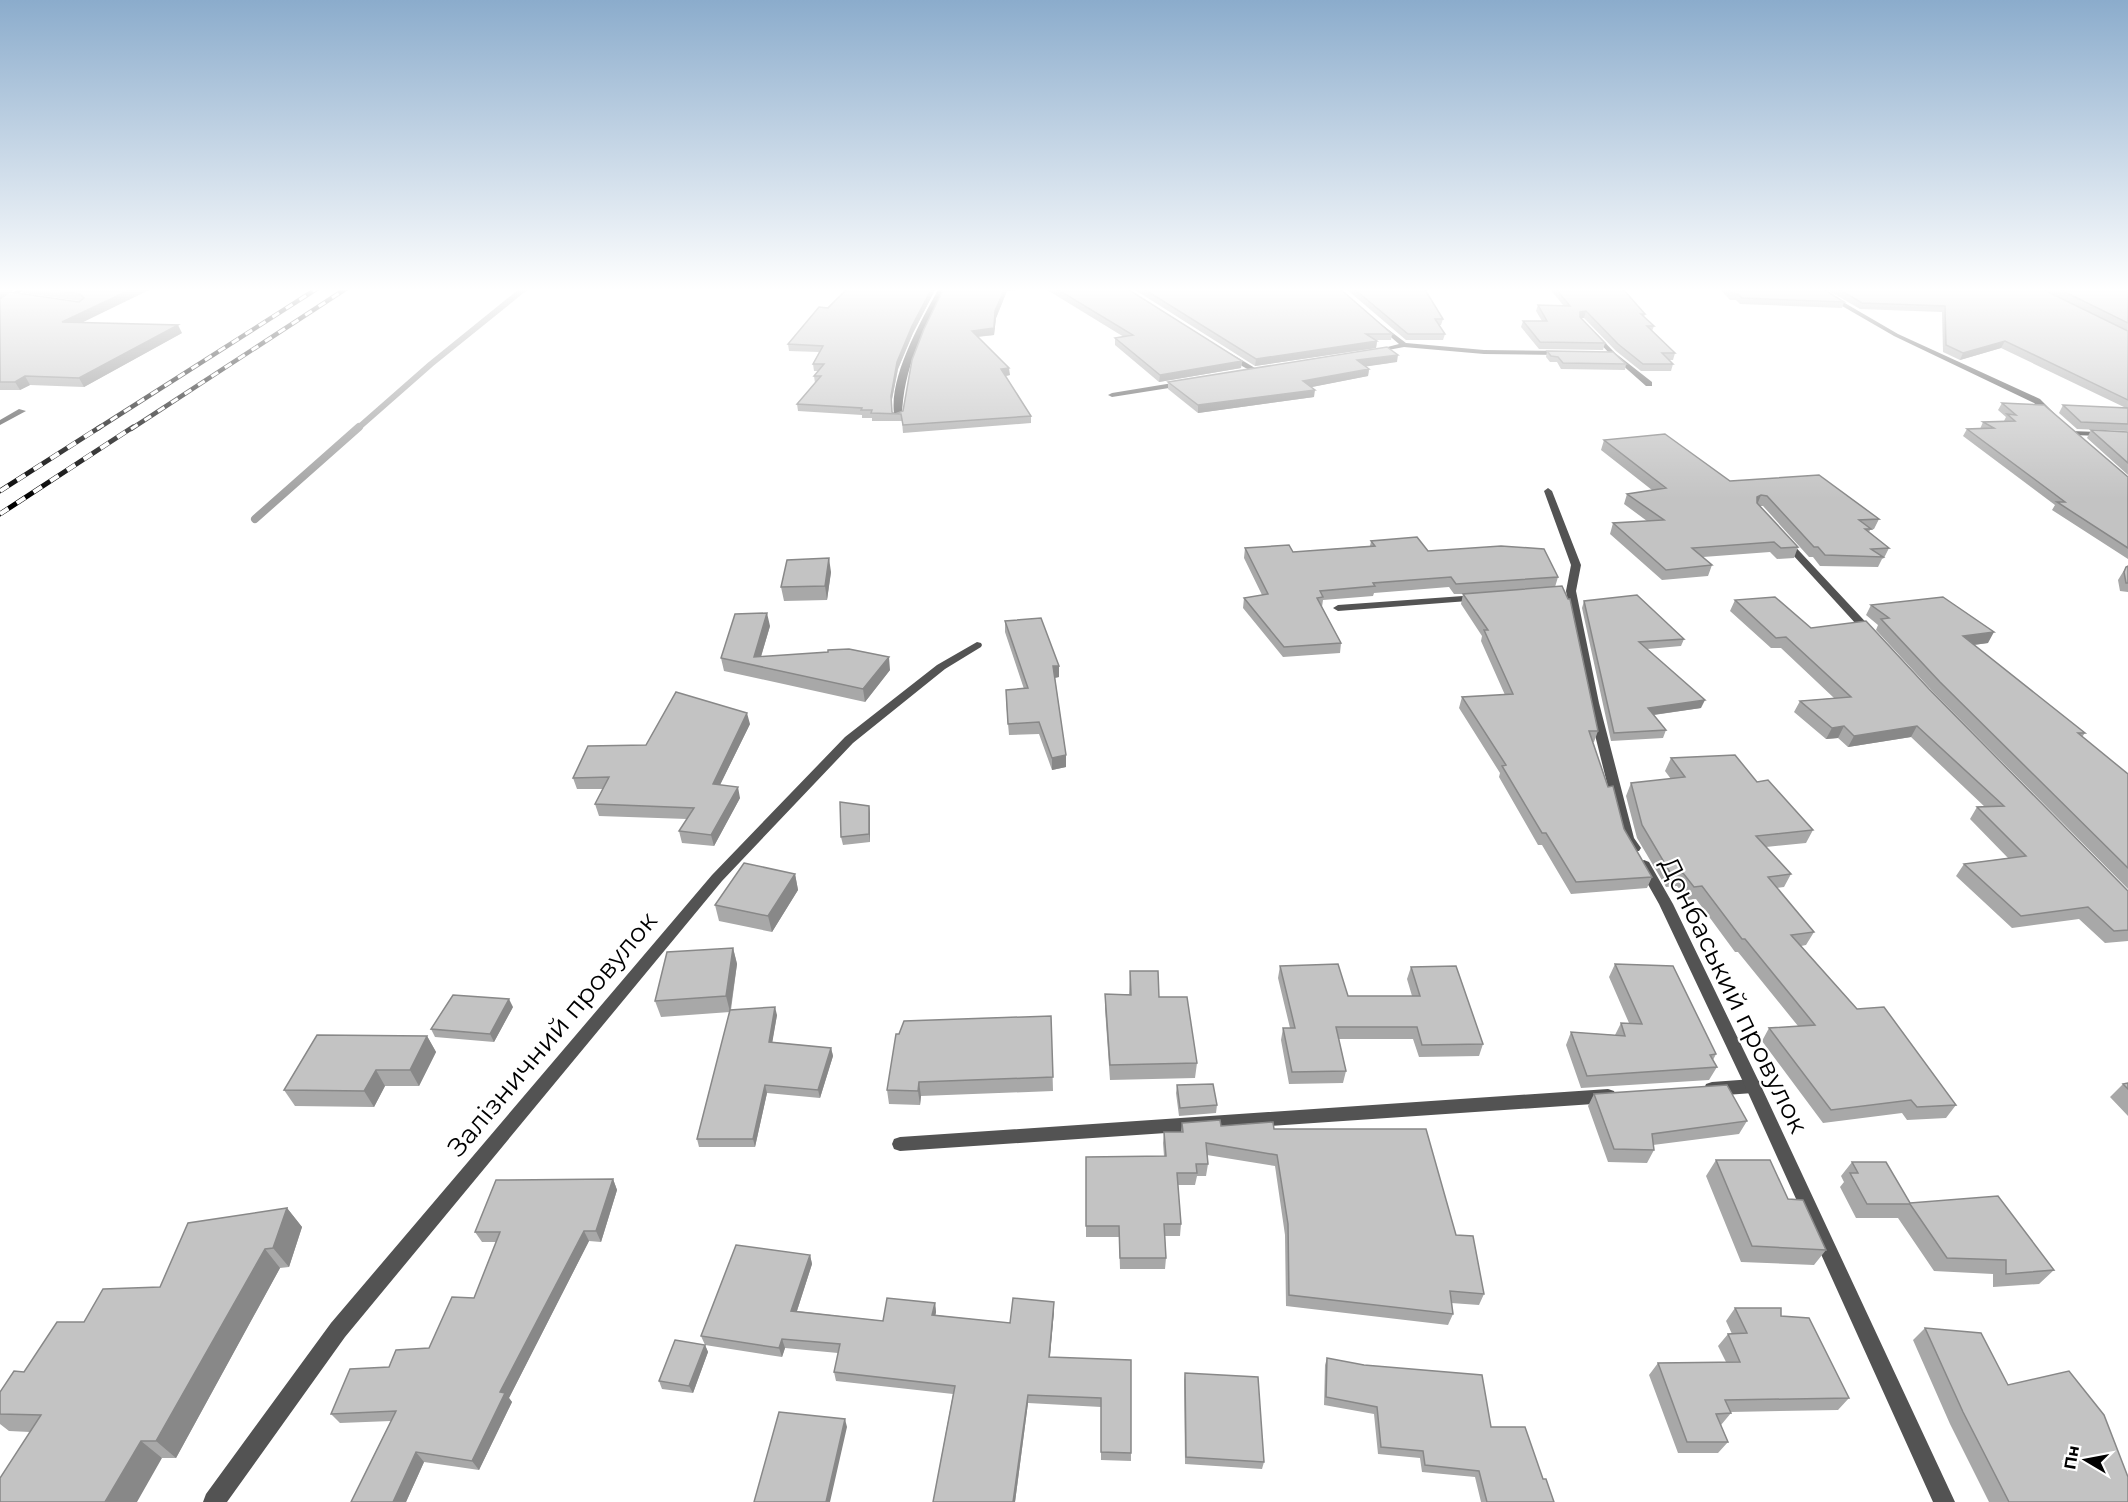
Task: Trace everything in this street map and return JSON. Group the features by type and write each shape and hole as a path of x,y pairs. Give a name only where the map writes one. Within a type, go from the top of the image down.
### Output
{"street":[{"path":"898,417 897,396 908,358"},
{"path":"1235,358 1254,370"},
{"path":"1618,358 1649,384"},
{"path":"1945,358 2037,401 2055,417"},
{"path":"1243,372 1277,367"},
{"path":"1112,395 1199,380"},
{"path":"0,423 22,411"},
{"path":"2064,425 2081,440"},
{"path":"2073,433 2128,435"},
{"name":"Донбаський провулок","path":"1548,490 1576,565 1565,592 1628,839 1666,904 1753,1086 1944,1502"},
{"path":"1781,536 1881,646"},
{"path":"1338,608 1489,597"},
{"name":"Залізничний провулок","path":"214,1502 338,1330 717,878 849,740 941,667 977,645"},
{"path":"1694,1090 1753,1086"},
{"path":"900,1144 1623,1095"}],"building":[{"path":"0,358 116,358 79,378 25,376 15,382 0,382"},
{"path":"816,358 899,358 891,396 892,412 895,414 871,413 872,410 861,410 862,408 797,404 821,376 814,376 824,364 813,364"},
{"path":"913,358 999,358 1009,368 1001,369 1031,416 903,425 901,414 895,414 903,411"},
{"path":"1139,358 1237,358 1242,361 1160,375"},
{"path":"1318,358 1373,358 1357,360 1369,369 1303,381 1315,390 1198,405 1168,382"},
{"path":"1559,358 1620,358 1626,364 1563,363"},
{"path":"1636,358 1667,358 1673,364 1643,364"},
{"path":"2041,358 2128,358 2128,400"},
{"path":"2002,403 2044,405 2128,477 2128,548 2057,502 2065,502 1967,429 1994,428 1983,422 2015,421 2007,414 2016,415"},
{"path":"2063,405 2128,408 2128,424 2081,422"},
{"path":"2091,430 2128,432 2128,463"},
{"path":"1665,434 1730,481 1819,475 1879,519 1859,520 1871,529 1865,529 1889,548 1871,549 1883,557 1825,555 1818,547 1814,547 1767,496 1761,495 1757,497 1757,503 1798,547 1781,548 1774,542 1692,548 1712,565 1666,570 1613,523 1664,520 1627,494 1666,488 1604,440"},
{"path":"1417,537 1428,551 1501,546 1544,549 1558,577 1456,584 1451,577 1373,583 1375,586 1320,591 1323,597 1317,598 1341,643 1284,647 1244,598 1268,594 1245,548 1289,545 1293,552 1375,546 1371,541"},
{"path":"829,558 825,586 781,587 787,560"},
{"path":"2128,566 2128,583 2126,583 2124,572"},
{"path":"1562,586 1570,599 1598,731 1589,731 1608,787 1613,786 1624,829 1652,877 1576,882 1546,833 1542,833 1502,766 1506,765 1462,697 1513,694 1484,630 1488,630 1463,594"},
{"path":"1637,595 1684,639 1639,642 1705,700 1648,708 1666,730 1614,733 1584,601"},
{"path":"1775,597 1811,628 1866,621 1929,689 2128,891 2128,930 2114,931 2088,907 2021,916 1964,864 2026,856 1977,807 2004,806 1917,726 1854,736 1844,726 1832,728 1800,701 1851,697 1786,637 1776,638 1735,600"},
{"path":"1943,597 1994,632 1963,636 2085,733 2078,733 2128,774 2128,868 1940,682 1881,619 1889,618 1871,605"},
{"path":"767,613 754,657 849,649 889,657 863,689 721,658 735,614"},
{"path":"1041,618 1059,666 1053,666 1066,755 1052,758 1039,722 1008,724 1006,690 1028,688 1005,621"},
{"path":"676,692 747,713 713,784 738,787 711,835 679,831 694,808 595,804 609,777 573,778 588,746 646,745"},
{"path":"1735,755 1757,782 1768,780 1813,830 1756,836 1791,874 1768,877 1814,932 1791,935 1857,1009 1884,1007 1956,1105 1917,1107 1911,1100 1831,1110 1769,1028 1815,1025 1745,939 1742,939 1702,886 1694,887 1683,873 1671,874 1642,825 1631,783 1685,777 1671,758"},
{"path":"840,802 869,806 869,834 841,837"},
{"path":"744,863 795,874 768,916 715,905"},
{"path":"733,948 726,996 655,1001 667,952"},
{"path":"1338,964 1348,996 1420,996 1411,967 1456,966 1483,1044 1422,1045 1417,1027 1336,1027 1346,1071 1292,1072 1283,1028 1295,1028 1280,966"},
{"path":"1615,964 1673,966 1716,1054 1710,1055 1717,1067 1587,1076 1571,1032 1625,1036 1621,1023 1642,1024"},
{"path":"1130,971 1158,971 1159,997 1187,997 1197,1063 1110,1065 1105,994 1131,995"},
{"path":"453,995 509,999 490,1034 431,1029"},
{"path":"775,1007 769,1042 831,1048 818,1090 765,1085 753,1139 697,1139 730,1010"},
{"path":"1051,1016 1053,1077 919,1082 918,1091 887,1090 896,1034 899,1034 904,1021"},
{"path":"317,1035 427,1036 410,1070 376,1070 364,1091 284,1090"},
{"path":"1213,1084 1217,1105 1180,1108 1177,1085"},
{"path":"1727,1085 1747,1121 1652,1134 1654,1150 1614,1149 1594,1094"},
{"path":"1220,1120 1221,1126 1273,1122 1274,1129 1426,1129 1456,1235 1473,1236 1484,1294 1450,1291 1453,1314 1289,1295 1288,1224 1277,1155 1206,1143 1208,1164 1196,1164 1197,1173 1177,1173 1181,1224 1164,1224 1166,1258 1120,1258 1119,1226 1086,1226 1086,1157 1166,1156 1164,1132 1183,1132 1182,1123"},
{"path":"1716,1160 1770,1160 1788,1199 1803,1200 1826,1250 1752,1246"},
{"path":"1852,1162 1886,1162 1910,1203 1998,1196 2054,1270 2006,1274 2006,1260 1947,1258 1910,1204 1867,1204 1850,1173 1858,1173"},
{"path":"613,1179 596,1231 584,1231 500,1392 505,1393 472,1461 416,1452 393,1502 351,1502 396,1411 331,1414 350,1369 389,1367 396,1350 429,1348 452,1297 474,1298 500,1232 475,1232 496,1180"},
{"path":"287,1208 273,1248 265,1249 156,1441 141,1441 105,1502 0,1502 0,1478 41,1415 0,1414 0,1392 14,1371 24,1372 57,1322 84,1322 103,1289 160,1287 188,1223"},
{"path":"736,1245 810,1255 791,1311 883,1321 887,1298 935,1303 932,1315 1010,1323 1013,1298 1054,1302 1049,1357 1131,1360 1131,1453 1101,1452 1101,1398 1028,1395 1013,1502 933,1502 955,1386 834,1372 840,1344 782,1339 779,1348 701,1336"},
{"path":"1735,1308 1781,1308 1781,1316 1809,1318 1849,1398 1725,1400 1731,1413 1716,1414 1728,1442 1687,1442 1658,1363 1740,1362 1728,1334 1747,1333"},
{"path":"1925,1328 1981,1333 2008,1385 2069,1371 2104,1415 2128,1477 2128,1502 2009,1502 1963,1412"},
{"path":"675,1340 705,1345 689,1386 659,1381"},
{"path":"1327,1358 1364,1365 1482,1375 1491,1427 1525,1427 1543,1479 1546,1479 1554,1502 1487,1502 1479,1471 1425,1465 1423,1451 1381,1447 1377,1407 1326,1397"},
{"path":"1185,1373 1258,1377 1264,1462 1186,1457"},
{"path":"779,1412 845,1419 826,1502 754,1502"}],"waterway":[{"path":"357,429 438,358"},
{"path":"255,519 359,427"}],"railway":[{"path":"97,429 208,358"},
{"path":"131,429 240,358"},
{"path":"0,491 100,427"},
{"path":"0,514 133,427"}]}
